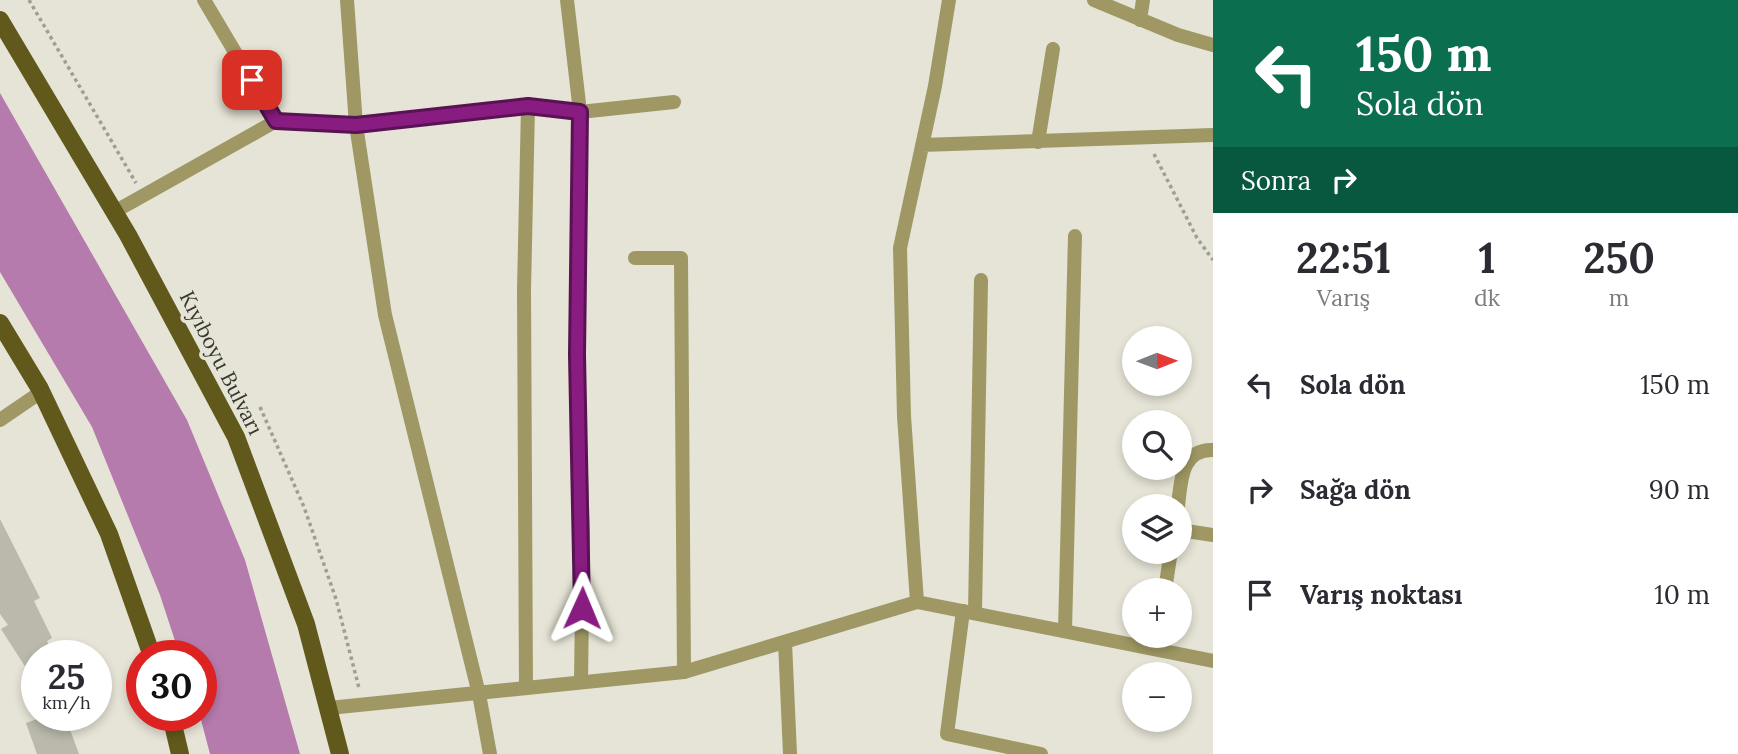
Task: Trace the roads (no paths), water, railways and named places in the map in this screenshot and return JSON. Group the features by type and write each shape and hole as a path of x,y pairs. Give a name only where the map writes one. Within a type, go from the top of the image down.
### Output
{"main road":[{"name":"Kıyıboyu Bulvarı","path":"0,20 114,212 236,437 306,624 340,754"},
{"path":"0,323 41,392 109,534 146,640"},
{"path":"175,731 180,754"}],"street":[{"path":"204,0 276,121"},
{"path":"347,0 356,125 386,315 479,694 490,754"},
{"path":"567,0 580,112 577,355 583,535 581,681"},
{"path":"917,603 904,416 900,248 949,0"},
{"path":"1094,0 1140,20 1213,45"},
{"path":"1140,20 1143,0"},
{"path":"1038,142 1053,49"},
{"path":"114,212 276,121 356,125 528,106 580,112 674,102"},
{"path":"526,687 524,290 528,106"},
{"path":"922,145 1213,135"},
{"path":"1065,630 1075,236"},
{"path":"635,258 681,258 684,672"},
{"path":"981,279 969,612 947,734 1041,754"},
{"path":"0,420 41,392"},
{"path":"1180,494 1186,463 1193,454 1213,450"},
{"path":"1192,532 1213,535"},
{"path":"329,708 684,672 887,609 917,603 1065,630 1122,637"},
{"path":"785,642 790,754"},
{"path":"1177,648 1213,661"}]}
